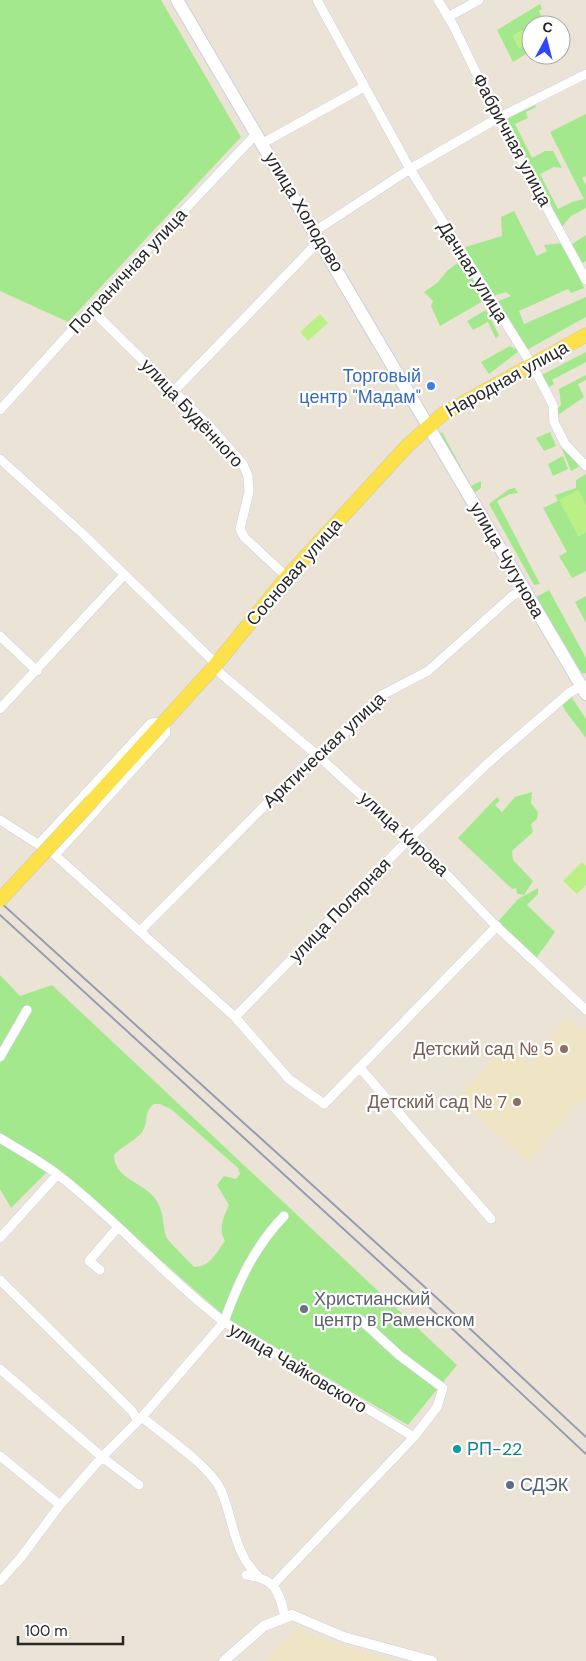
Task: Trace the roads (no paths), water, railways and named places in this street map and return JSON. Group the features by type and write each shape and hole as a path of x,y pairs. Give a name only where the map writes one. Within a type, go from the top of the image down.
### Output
{"main road":[{"name":"улица Холодово","path":"177,0 318,235 429,426"},
{"name":"Народная улица","path":"429,426 460,404 586,335"},
{"name":"Сосновая улица","path":"0,900 214,667 287,577 407,446 429,426"},
{"name":"улица Чугунова","path":"429,426 523,590 584,690"}],"street":[{"name":"Дачная улица","path":"317,0 410,169 532,365 554,405 554,422 561,437 586,466"},
{"name":"Фабричная улица","path":"438,0 498,118 586,280"},
{"path":"448,17 479,0"},
{"path":"174,390 318,235 410,169 498,118 586,74"},
{"name":"Пограничная улица","path":"0,410 91,309 260,138 364,87"},
{"name":"улица Будённого","path":"91,309 174,390 243,464 248,476 249,492 240,529 245,538 287,577"},
{"name":"улица Кирова","path":"0,459 211,659 214,667 316,754 406,836 411,837 497,926 586,1010"},
{"path":"0,709 124,575"},
{"name":"Арктическая улица","path":"141,930 316,754 324,751 341,736 382,695 428,671 512,596 523,590"},
{"path":"0,636 37,671"},
{"name":"улица Полярная","path":"235,1016 411,837 487,764 569,693 584,690"},
{"path":"39,844 151,723 164,722 166,733 56,854"},
{"path":"0,820 56,854 235,1016 289,1078 324,1104 497,926"},
{"path":"0,1057 27,1010"},
{"path":"360,1068 491,1219"},
{"path":"0,1138 57,1175 224,1322 235,1290 265,1235 284,1216"},
{"path":"0,1238 57,1175"},
{"path":"100,1270 89,1261 118,1227"},
{"path":"0,1280 140,1419 209,1473 220,1489 240,1552 259,1577"},
{"path":"273,1585 414,1437 437,1407 442,1388 400,1356 362,1321"},
{"name":"улица Чайковского","path":"0,1581 22,1556 60,1505 102,1457 140,1419 224,1322 414,1437"},
{"path":"0,1370 102,1457 139,1485"},
{"path":"1,1459 60,1505"},
{"path":"246,1575 259,1577 273,1585 279,1592 285,1617"},
{"path":"224,1661 264,1626 292,1615 344,1637 432,1661"}],"railway":[{"path":"0,902 438,1299 586,1437"},
{"path":"0,915 430,1308 586,1454"}],"place":[{"name":"Торговый центр \"Мадам\"","path":"431,386"},
{"name":"Детский сад № 5","path":"564,1049"},
{"name":"Детский сад № 7","path":"517,1102"},
{"name":"Христианский центр в Раменском","path":"304,1309"},
{"name":"РП-22","path":"457,1449"},
{"name":"СДЭК","path":"510,1485"}]}
